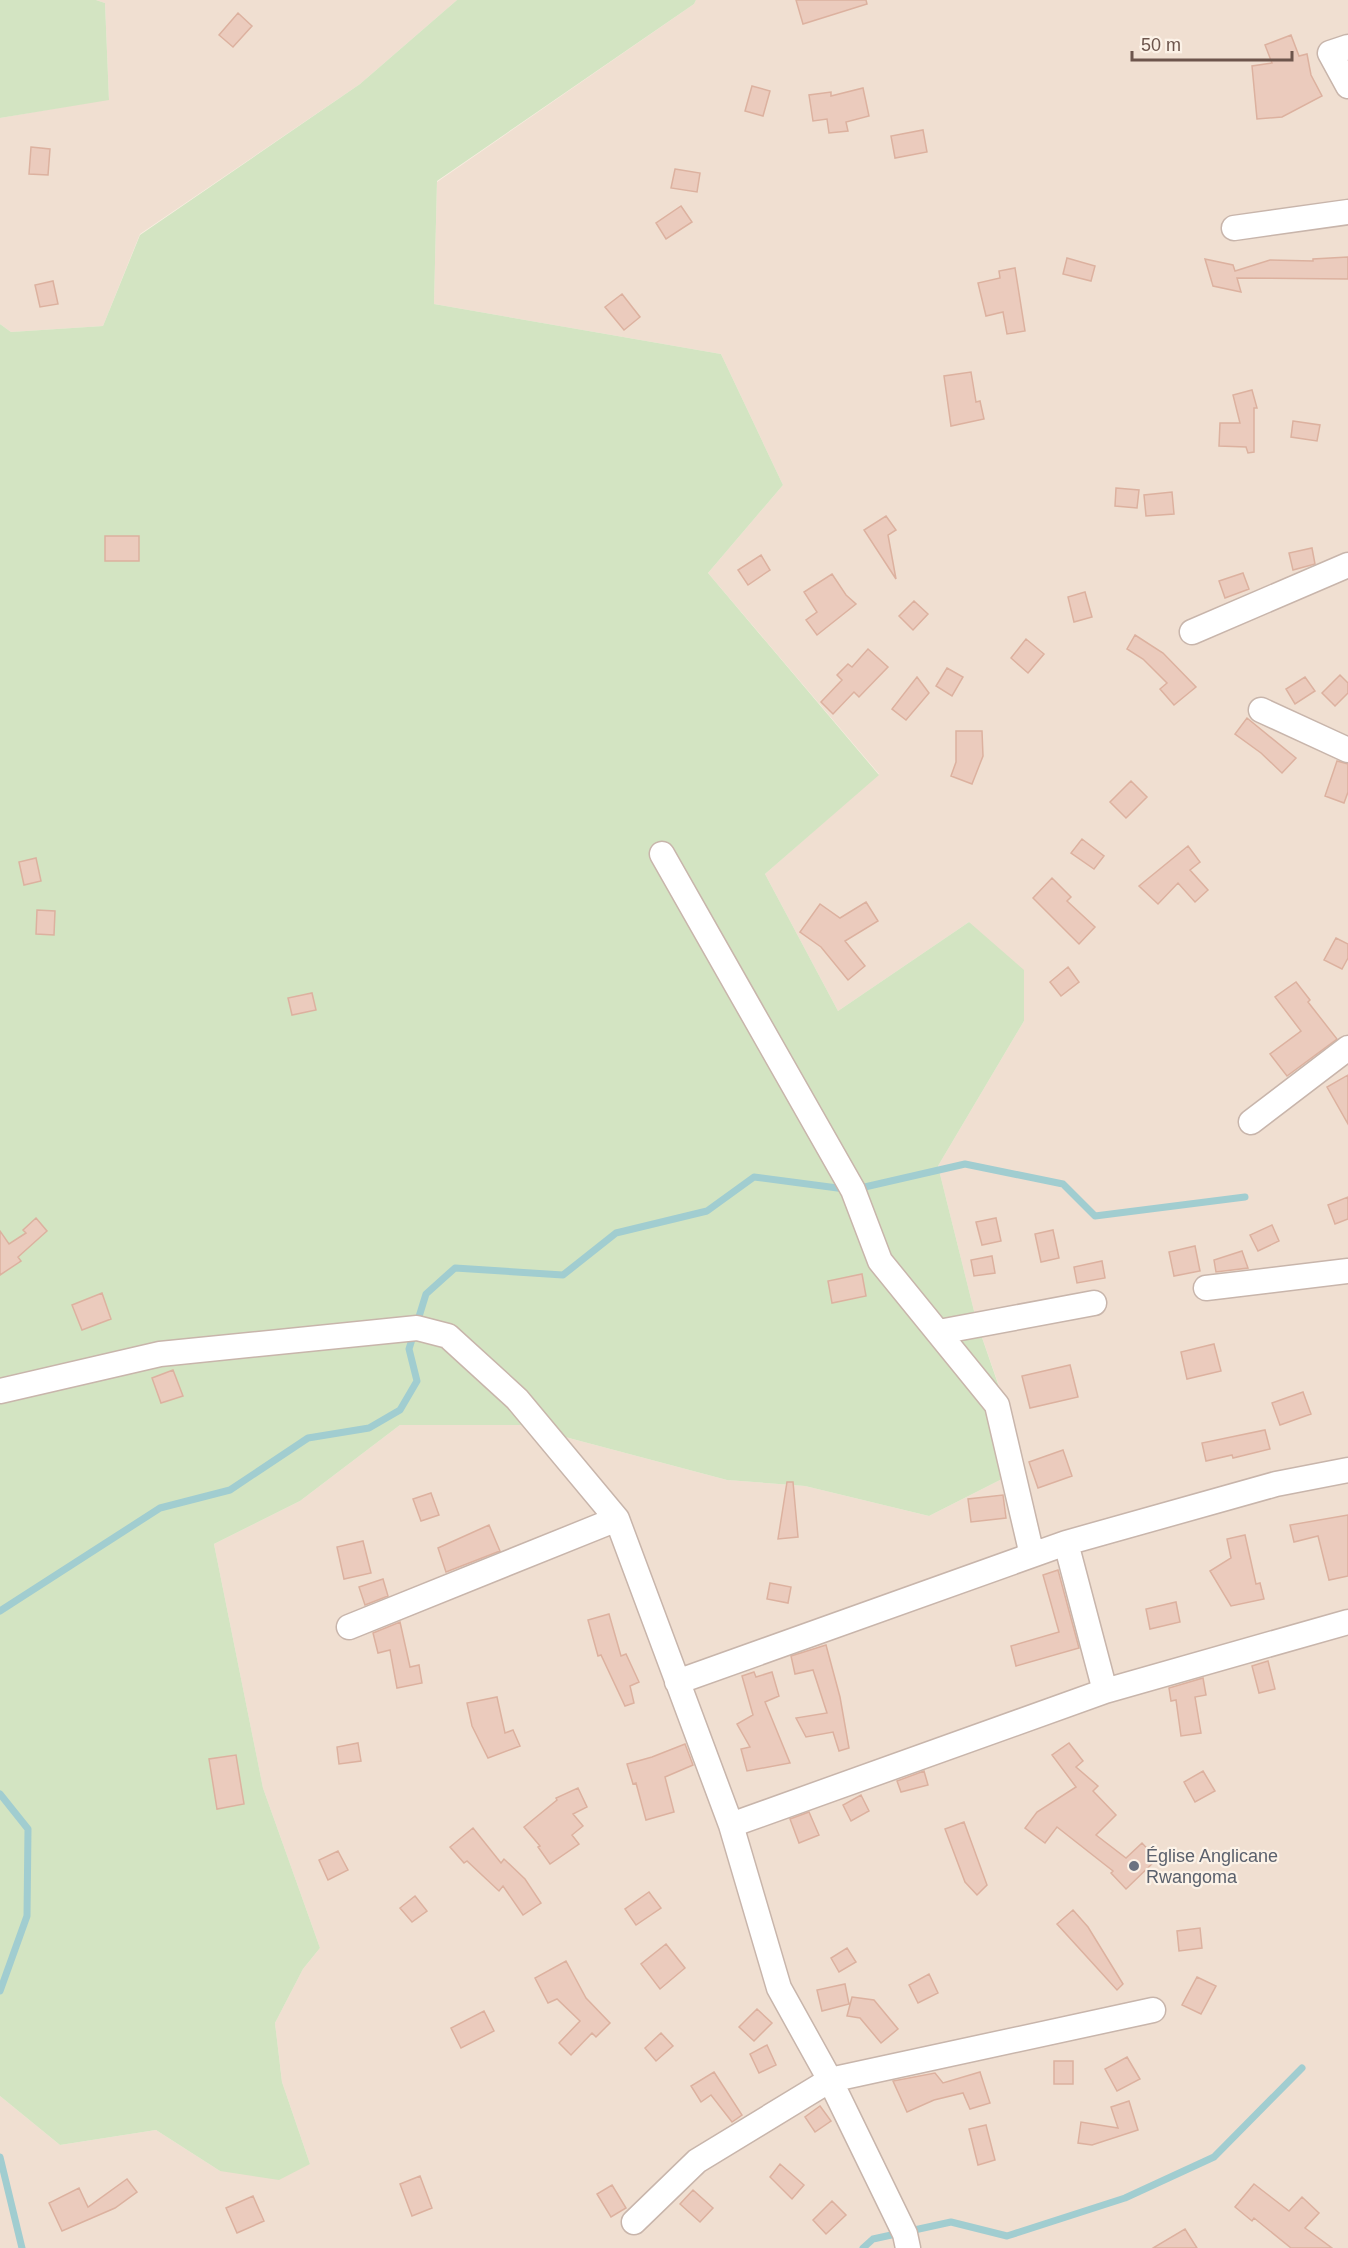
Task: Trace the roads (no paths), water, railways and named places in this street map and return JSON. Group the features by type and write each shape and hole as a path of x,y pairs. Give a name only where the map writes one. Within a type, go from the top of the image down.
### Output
{"street":[{"path":"1348,47 1330,53 1348,86"},
{"path":"1234,228 1348,212"},
{"path":"1192,632 1348,565"},
{"path":"1261,710 1348,750"},
{"path":"662,854 853,1190 880,1261 997,1405 1032,1555"},
{"path":"1251,1122 1348,1048"},
{"path":"1206,1287 1348,1270"},
{"path":"939,1332 1094,1303"},
{"path":"0,1391 160,1354 417,1328 448,1336 517,1400 617,1519 731,1825 779,1988 830,2080 905,2234 908,2248"},
{"path":"677,1682 1066,1543 1276,1484 1348,1470"},
{"path":"349,1627 617,1519"},
{"path":"1066,1543 1105,1691"},
{"path":"731,1825 1105,1691 1348,1622"},
{"path":"634,2222 697,2161 830,2080 1153,2010"}],"waterway":[{"path":"856,1189 965,1164 1063,1184 1095,1216 1245,1197"},
{"path":"0,1611 160,1508 230,1490 308,1438 369,1428 400,1410 417,1381 409,1349 426,1294 455,1268 563,1275 616,1233 707,1211 754,1177 845,1189"},
{"path":"0,1794 28,1829 27,1916 0,1991"},
{"path":"863,2248 873,2239 951,2222 1007,2236 1125,2198 1214,2157 1302,2068"},
{"path":"0,2157 22,2248"}],"place":[{"name":"Église Anglicane Rwangoma","path":"1134,1866"}]}
